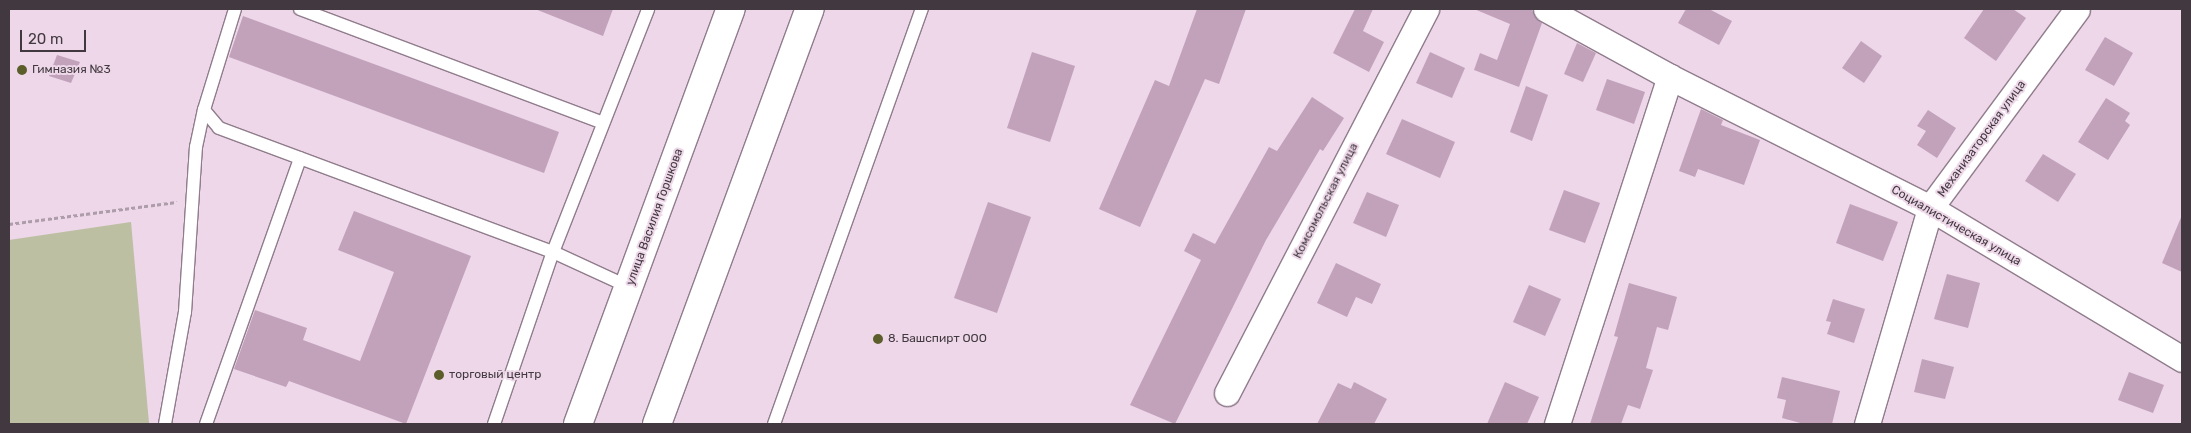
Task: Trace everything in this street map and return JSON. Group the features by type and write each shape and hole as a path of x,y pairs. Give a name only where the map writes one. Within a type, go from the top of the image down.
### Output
{"main road":[{"name":"улица Василия Горшкова","path":"578,424 731,9"},
{"path":"657,424 810,9"}],"street":[{"name":"Комсомольская улица","path":"1226,393 1426,9"},
{"name":"Социалистическая улица","path":"1546,9 1670,77 1930,208 2182,359"},
{"name":"Механизаторская улица","path":"1867,424 1930,208 2077,9"},
{"path":"1557,424 1670,77"}],"lane":[{"path":"165,424 185,312 196,147 204,110 235,9"},
{"path":"300,9 601,122"},
{"path":"494,424 552,252 601,122 648,9"},
{"path":"774,424 922,9"},
{"path":"204,110 219,128 552,252 629,287"},
{"path":"206,424 300,158"}],"path":[{"path":"9,224 192,200"}],"green space":[{"path":"131,222 149,423 9,424 9,240"}],"building":[{"path":"535,9 613,9 603,36"},
{"path":"1197,9 1246,9 1219,84 1205,79 1140,227 1099,209 1155,80 1169,86"},
{"path":"1355,9 1373,9 1363,31 1384,42 1369,72 1333,53"},
{"path":"1474,9 1531,9 1542,23 1519,87 1474,70 1480,53 1497,60 1510,24"},
{"path":"1686,9 1709,9 1732,21 1719,45 1678,23"},
{"path":"1984,9 2013,9 2026,18 1996,61 1964,38"},
{"path":"243,16 559,132 544,173 229,57"},
{"path":"2105,37 2133,53 2114,86 2085,70"},
{"path":"1861,41 1882,56 1864,83 1842,68"},
{"path":"1577,43 1596,53 1583,82 1564,74"},
{"path":"1032,52 1075,66 1050,142 1007,128"},
{"path":"1430,52 1465,68 1452,98 1416,83"},
{"path":"57,55 80,62 71,83 49,76"},
{"path":"1607,79 1645,92 1634,124 1596,110"},
{"path":"1526,86 1548,95 1532,141 1510,132"},
{"path":"1312,97 1344,118 1323,151 1320,149 1266,240 1175,424 1130,405 1201,260 1184,251 1193,233 1215,244 1269,147 1277,151"},
{"path":"2106,98 2130,113 2125,121 2130,125 2108,160 2078,142"},
{"path":"1701,109 1723,120 1721,125 1760,140 1744,185 1698,169 1695,177 1679,171"},
{"path":"1928,110 1956,128 1937,158 1917,145 1926,131 1917,126"},
{"path":"1402,119 1455,142 1440,178 1386,154"},
{"path":"2043,154 2076,174 2058,202 2025,181"},
{"path":"1564,190 1600,203 1585,243 1549,230"},
{"path":"1367,192 1399,205 1386,237 1353,223"},
{"path":"988,202 1031,217 997,313 954,298"},
{"path":"1850,204 1898,222 1883,261 1836,243"},
{"path":"354,211 471,256 406,424 289,381 286,387 234,369 255,310 307,328 303,340 360,361 394,272 338,250"},
{"path":"2182,215 2182,272 2162,263"},
{"path":"1336,263 1381,284 1372,304 1356,297 1347,317 1317,303"},
{"path":"1947,274 1980,283 1968,328 1934,319"},
{"path":"1629,283 1677,297 1668,330 1657,327 1646,368 1653,370 1640,409 1628,405 1621,424 1590,424 1618,337 1614,336"},
{"path":"1529,285 1561,299 1545,336 1513,322"},
{"path":"1833,299 1865,309 1854,343 1827,334 1831,322 1826,321"},
{"path":"1922,359 1954,367 1945,399 1914,392"},
{"path":"2129,372 2164,385 2153,413 2118,400"},
{"path":"1782,377 1840,391 1832,424 1804,424 1782,418 1786,400 1777,398"},
{"path":"1354,382 1387,399 1374,424 1317,424 1338,383 1351,389"},
{"path":"1505,382 1539,397 1527,424 1487,424"}],"place":[{"name":"Гимназия №3","path":"22,70"},
{"name":"8. Башспирт ООО","path":"878,339"},
{"name":"торговый центр","path":"439,375"}]}
